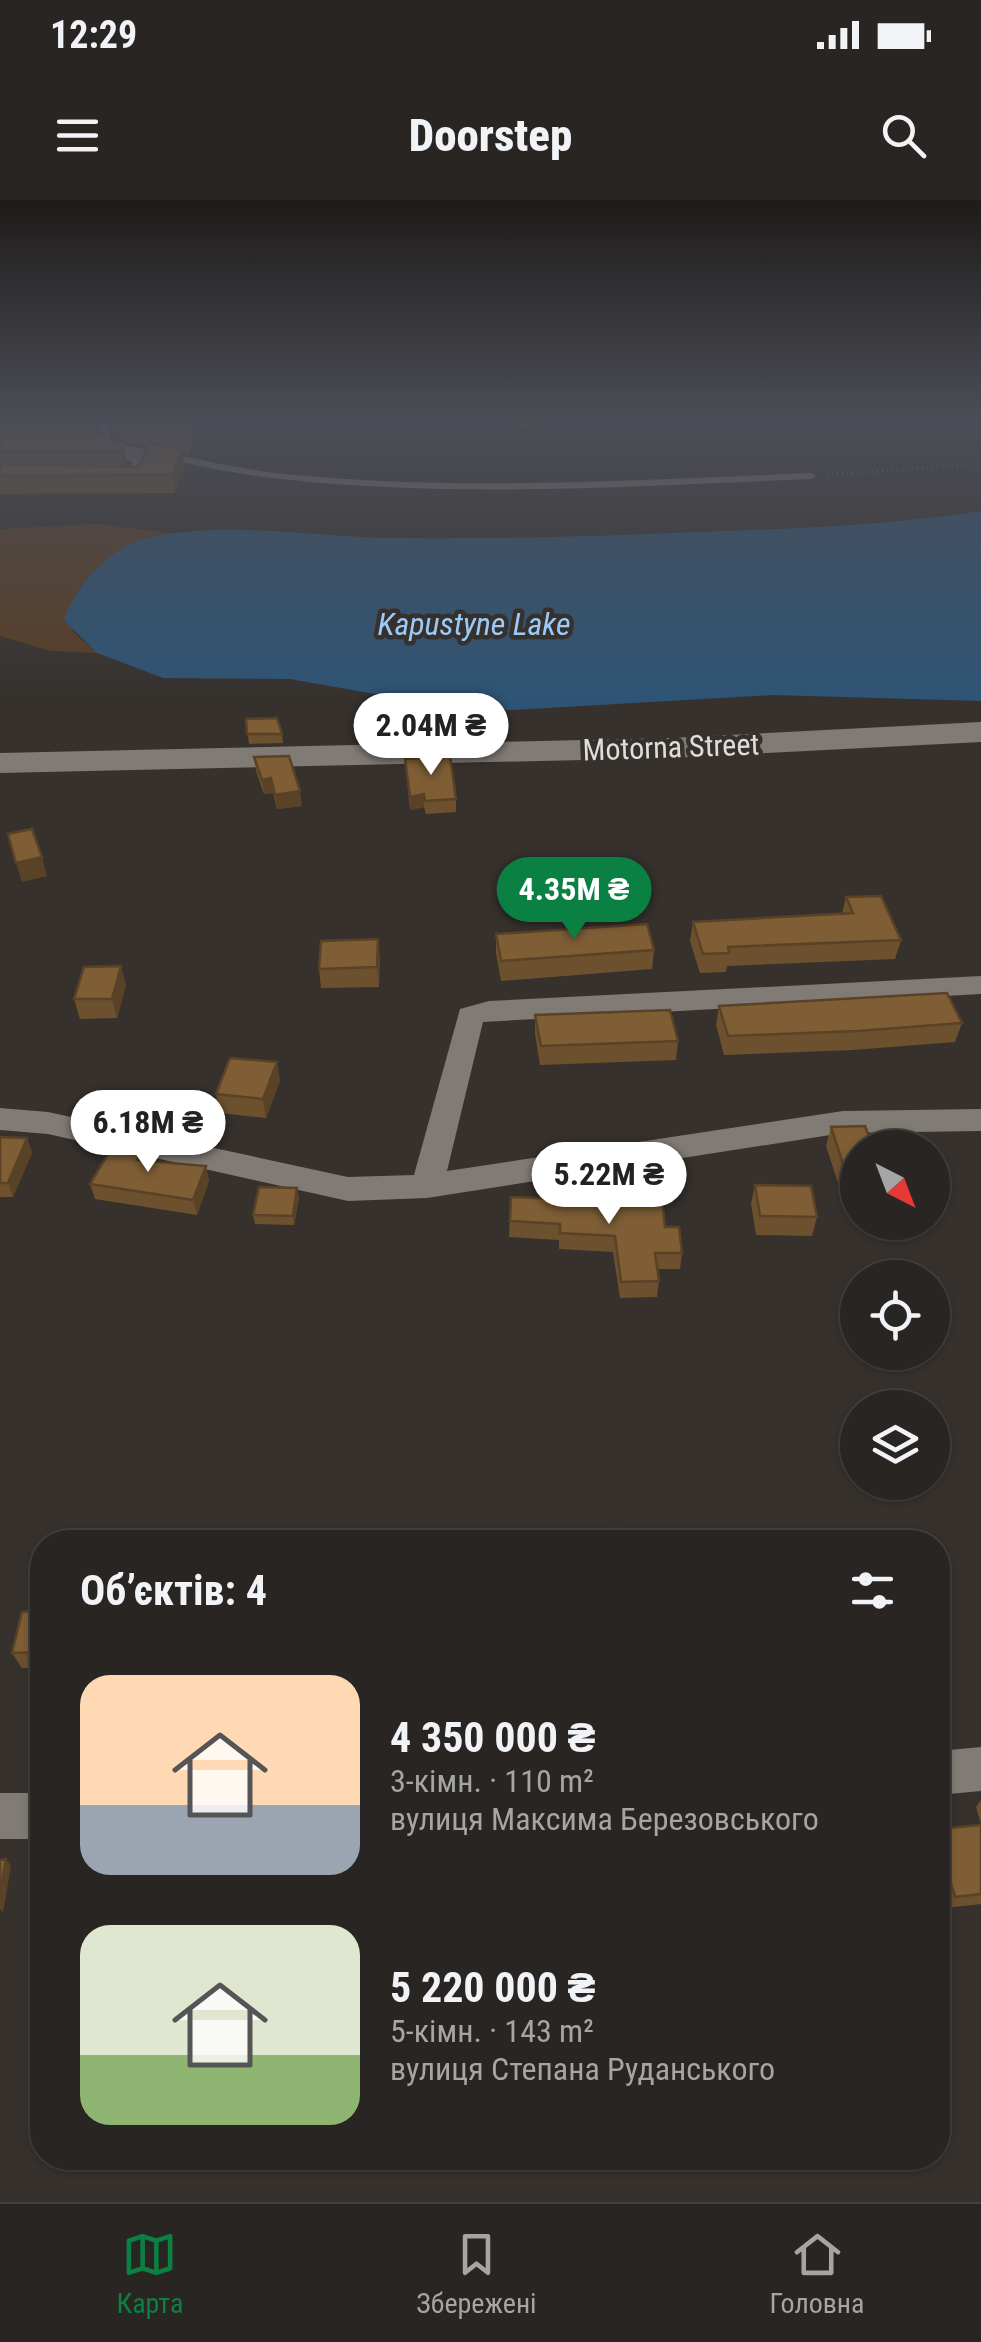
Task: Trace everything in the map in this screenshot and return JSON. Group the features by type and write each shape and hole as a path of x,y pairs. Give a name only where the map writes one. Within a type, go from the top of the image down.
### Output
{"street":[{"name":"Motorna Street","path":"0,763 670,748 981,732"},
{"path":"427,1186 470,1016 489,1010 981,985"},
{"path":"0,1119 48,1123 348,1189 427,1186 843,1122 981,1120"},
{"path":"950,1771 981,1769"},
{"path":"0,1816 30,1816"}],"shaded area":[{"path":"98,524 179,534 133,542 72,631 97,653 50,651 0,636 0,529"}],"water":[{"name":"Kapustyne Lake","path":"981,513 981,701 773,695 477,712 290,679 163,678 97,653 64,620 84,584 116,552 140,540 201,530 397,538 568,537 904,521"}],"building":[{"path":"277,718 282,734 247,734 246,719"},
{"path":"289,756 300,791 275,795 271,778 262,780 254,757"},
{"path":"450,756 456,799 425,801 424,794 410,797 405,759"},
{"path":"32,829 42,857 16,863 8,834"},
{"path":"881,896 901,940 728,947 729,953 703,954 693,922 853,913 846,897"},
{"path":"647,924 654,950 501,961 496,934"},
{"path":"378,939 377,967 319,969 321,941"},
{"path":"121,966 112,999 74,999 84,967"},
{"path":"947,993 962,1023 728,1036 719,1006"},
{"path":"670,1010 678,1041 541,1046 535,1015"},
{"path":"230,1058 277,1062 263,1099 216,1094"},
{"path":"865,1126 866,1130 840,1130 840,1155 831,1127"},
{"path":"0,1137 27,1138 8,1183 0,1183"},
{"path":"114,1144 144,1149 137,1160 206,1166 193,1200 90,1184"},
{"path":"755,1185 811,1186 817,1217 760,1216"},
{"path":"259,1187 297,1188 293,1216 253,1215"},
{"path":"562,1193 594,1195 594,1199 662,1199 665,1227 679,1227 682,1253 655,1253 659,1281 621,1282 615,1236 560,1233 560,1224 510,1221 511,1197 561,1199"},
{"path":"22,1612 30,1612 30,1652 12,1653"},
{"path":"981,1825 981,1894 955,1897 950,1880 950,1828"},
{"path":"6,1859 0,1893 0,1860"}]}
